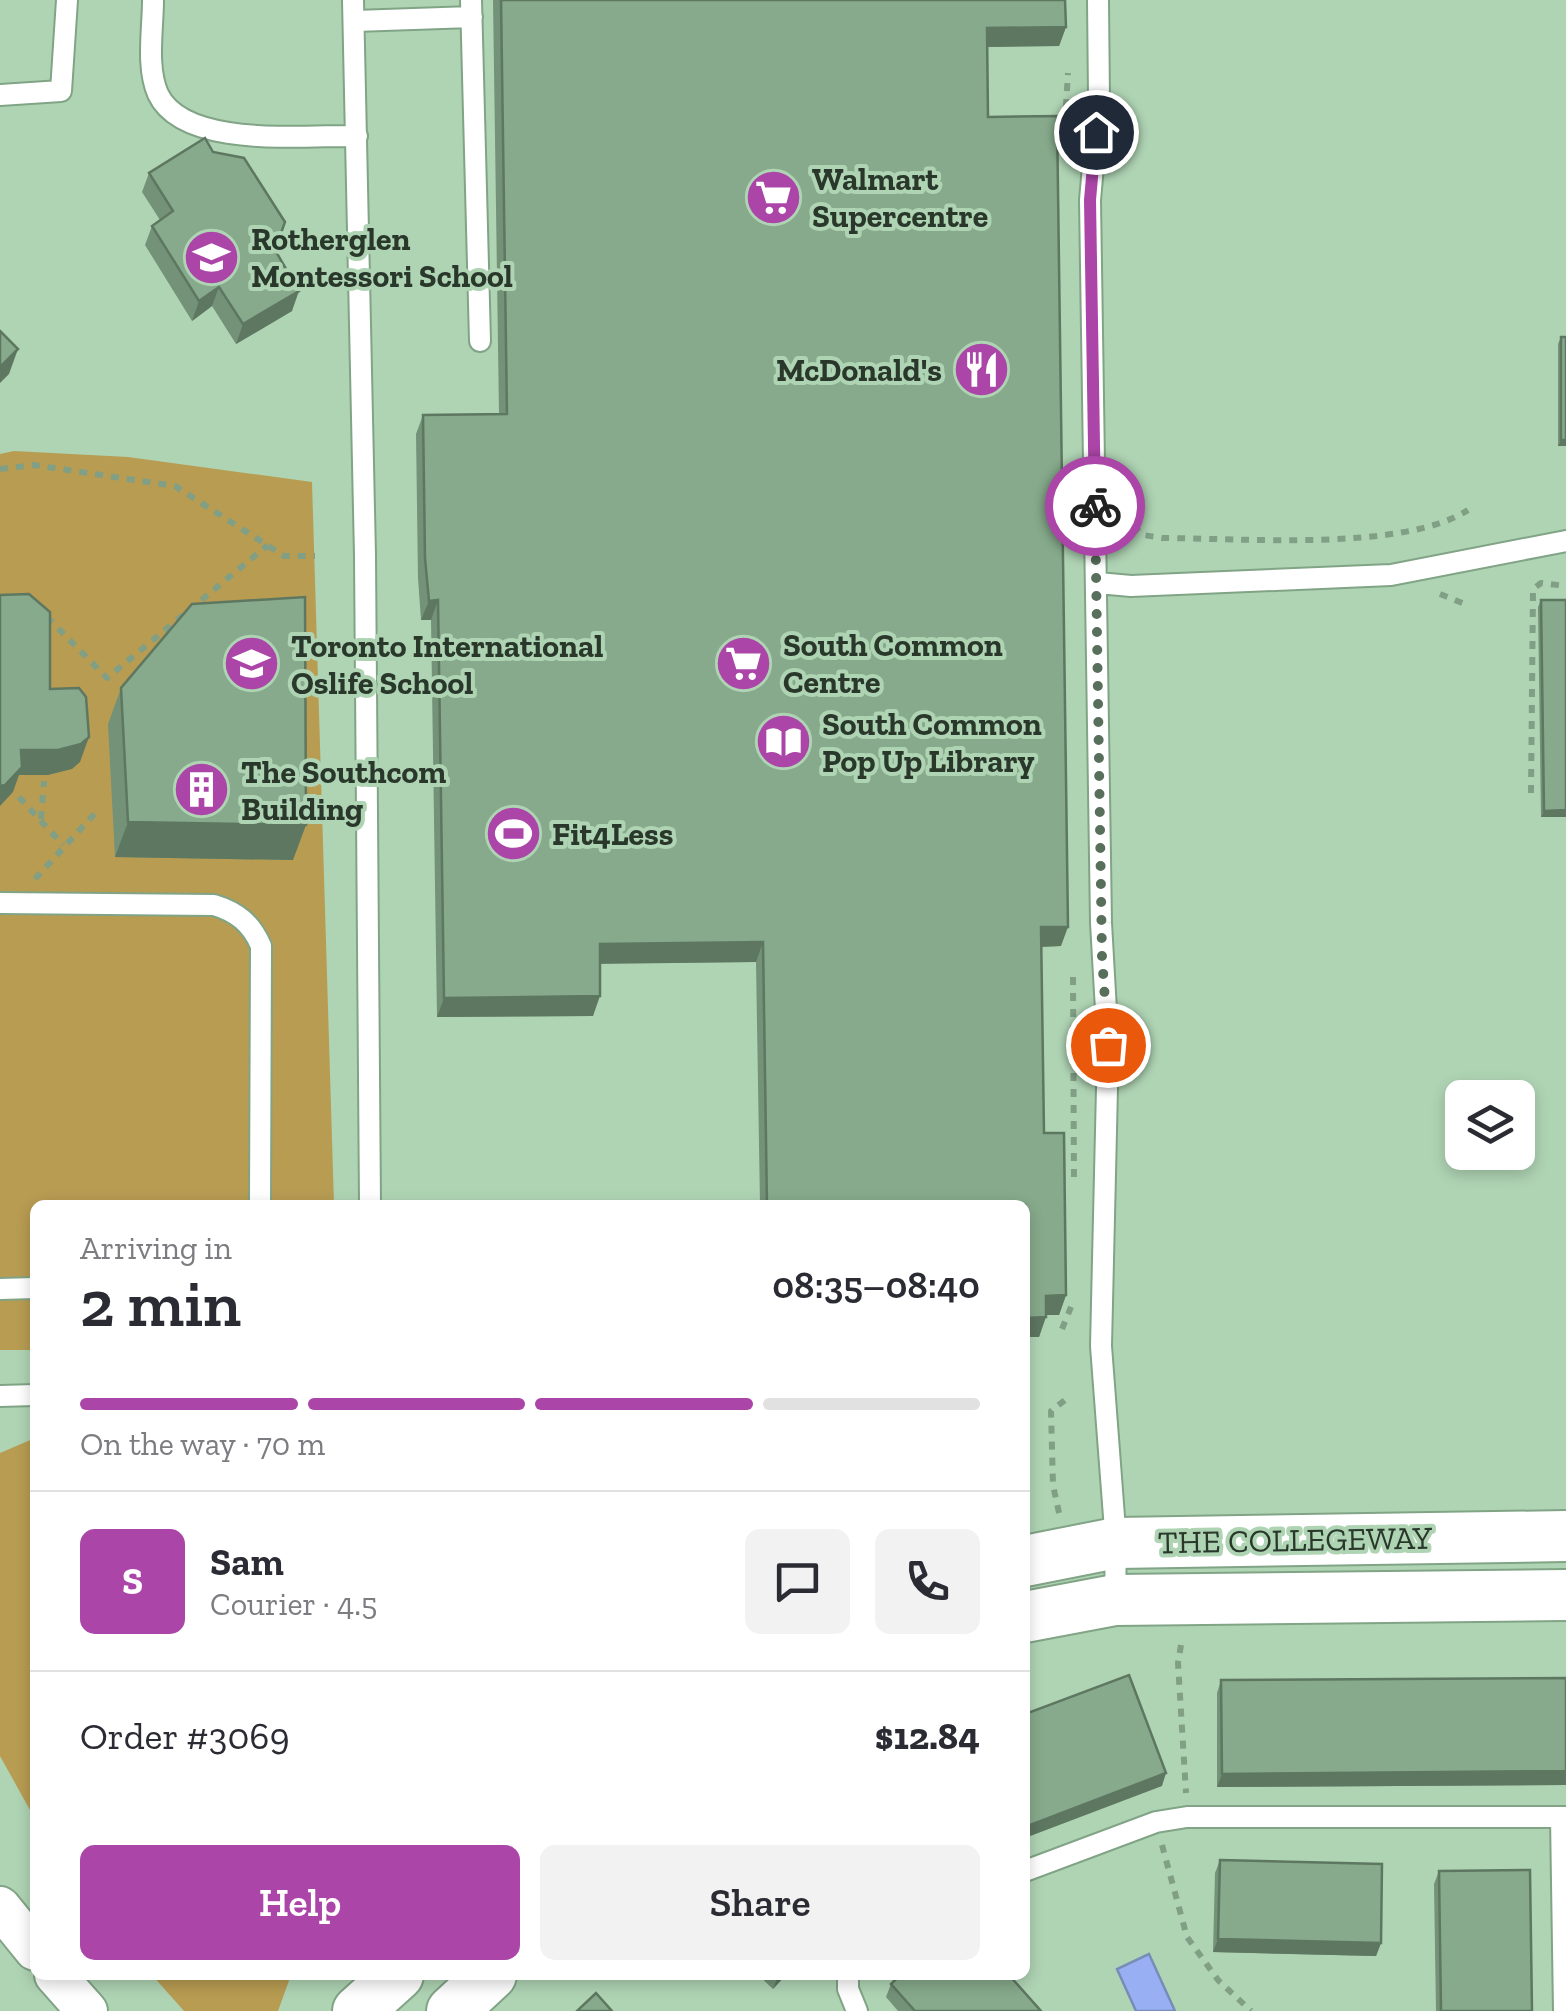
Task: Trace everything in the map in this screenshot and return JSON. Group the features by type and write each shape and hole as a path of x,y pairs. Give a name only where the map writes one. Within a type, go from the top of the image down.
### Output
{"street":[{"name":"THE COLLEGEWAY","path":"1030,1560 1116,1543 1566,1536"},
{"name":"THE COLLEGEWAY","path":"1030,1616 1115,1600 1566,1595"},
{"path":"0,1907 30,1944"},
{"path":"60,1980 88,2011"},
{"path":"358,2011 392,1980"},
{"path":"452,2011 486,1980"}],"lane":[{"path":"0,95 61,91 67,0"},
{"path":"153,0 157,92 166,107 187,122 234,134 357,136"},
{"path":"1098,0 1099,99 1090,200 1102,940 1108,1045 1101,1346 1116,1543 1115,1600"},
{"path":"370,1200 354,10 472,8 480,341"},
{"path":"1098,583 1391,574 1566,541"},
{"path":"7,903 214,905 243,918 254,930 261,946 260,1200"},
{"path":"0,1288 30,1288"},
{"path":"0,1396 30,1395"},
{"path":"1030,1869 1156,1822 1187,1817 1563,1817 1564,2011"},
{"path":"848,1980 858,2011"}],"path":[{"path":"0,469 34,465 175,486 284,556 315,556"},
{"path":"1133,526 1143,535 1162,538 1363,537 1445,522 1468,510"},
{"path":"45,615 108,678 268,545"},
{"path":"1531,793 1536,714 1533,589 1541,583 1566,586"},
{"path":"41,822 44,781"},
{"path":"19,797 63,845"},
{"path":"7,903 98,810"},
{"path":"1059,1514 1053,1486 1051,1411 1065,1400"},
{"path":"1181,1645 1178,1662 1187,1817"},
{"path":"1156,1822 1187,1937 1218,1980 1252,2011"}],"shaded area":[{"path":"14,451 128,457 312,482 334,1200 30,1200 30,1350 0,1350 0,454"},
{"path":"30,1440 30,1810 0,1756 0,1453"},
{"path":"156,1980 289,1980 278,2011 184,2011"}],"water":[{"path":"1149,1954 1175,2011 1136,2011 1117,1969"}],"building":[{"name":"South Common Centre","path":"501,0 1065,0 1066,27 987,28 988,117 1057,116 1068,927 1041,927 1044,1133 1064,1133 1066,1295 1046,1296 1046,1317 1030,1318 1030,1200 767,1200 763,942 600,944 600,996 444,998 438,600 429,601 425,558 423,415 507,414"},
{"name":"Rotherglen Montessori School","path":"205,138 213,152 244,158 285,222 275,250 299,291 243,324 219,287 199,301 152,226 173,211 149,173"},
{"path":"0,331 18,349 0,367"},
{"path":"1561,337 1566,337 1566,440 1561,440"},
{"path":"29,594 50,612 50,689 79,688 86,697 89,737 81,744 58,750 21,750 22,767 0,786 0,595"},
{"name":"The Southcom Building","path":"305,597 306,825 128,822 121,688 192,604"},
{"path":"1541,600 1566,600 1566,810 1544,811"},
{"path":"1129,1675 1166,1773 1030,1825 1030,1712"},
{"path":"1566,1678 1566,1771 1222,1774 1221,1680"},
{"path":"1220,1860 1382,1864 1381,1943 1218,1939"},
{"path":"1530,1870 1532,2011 1441,2011 1439,1871"},
{"path":"895,1980 1013,1980 1041,2011 915,2011 891,1984"},
{"path":"596,1993 612,2011 577,2011"}],"way so far":[{"path":"1095,506 1102,956 1108,1045"}],"place":[{"name":"Walmart Supercentre","path":"773,197"},
{"name":"Rotherglen Montessori School","path":"212,257"},
{"name":"McDonald's","path":"981,370"},
{"name":"South Common Centre","path":"744,663"},
{"name":"Toronto International Oslife School","path":"252,664"},
{"name":"South Common Pop Up Library","path":"783,742"},
{"name":"The Southcom Building","path":"202,790"},
{"name":"Fit4Less","path":"513,834"}],"route":[{"path":"1095,506 1090,200 1096,132"}]}
